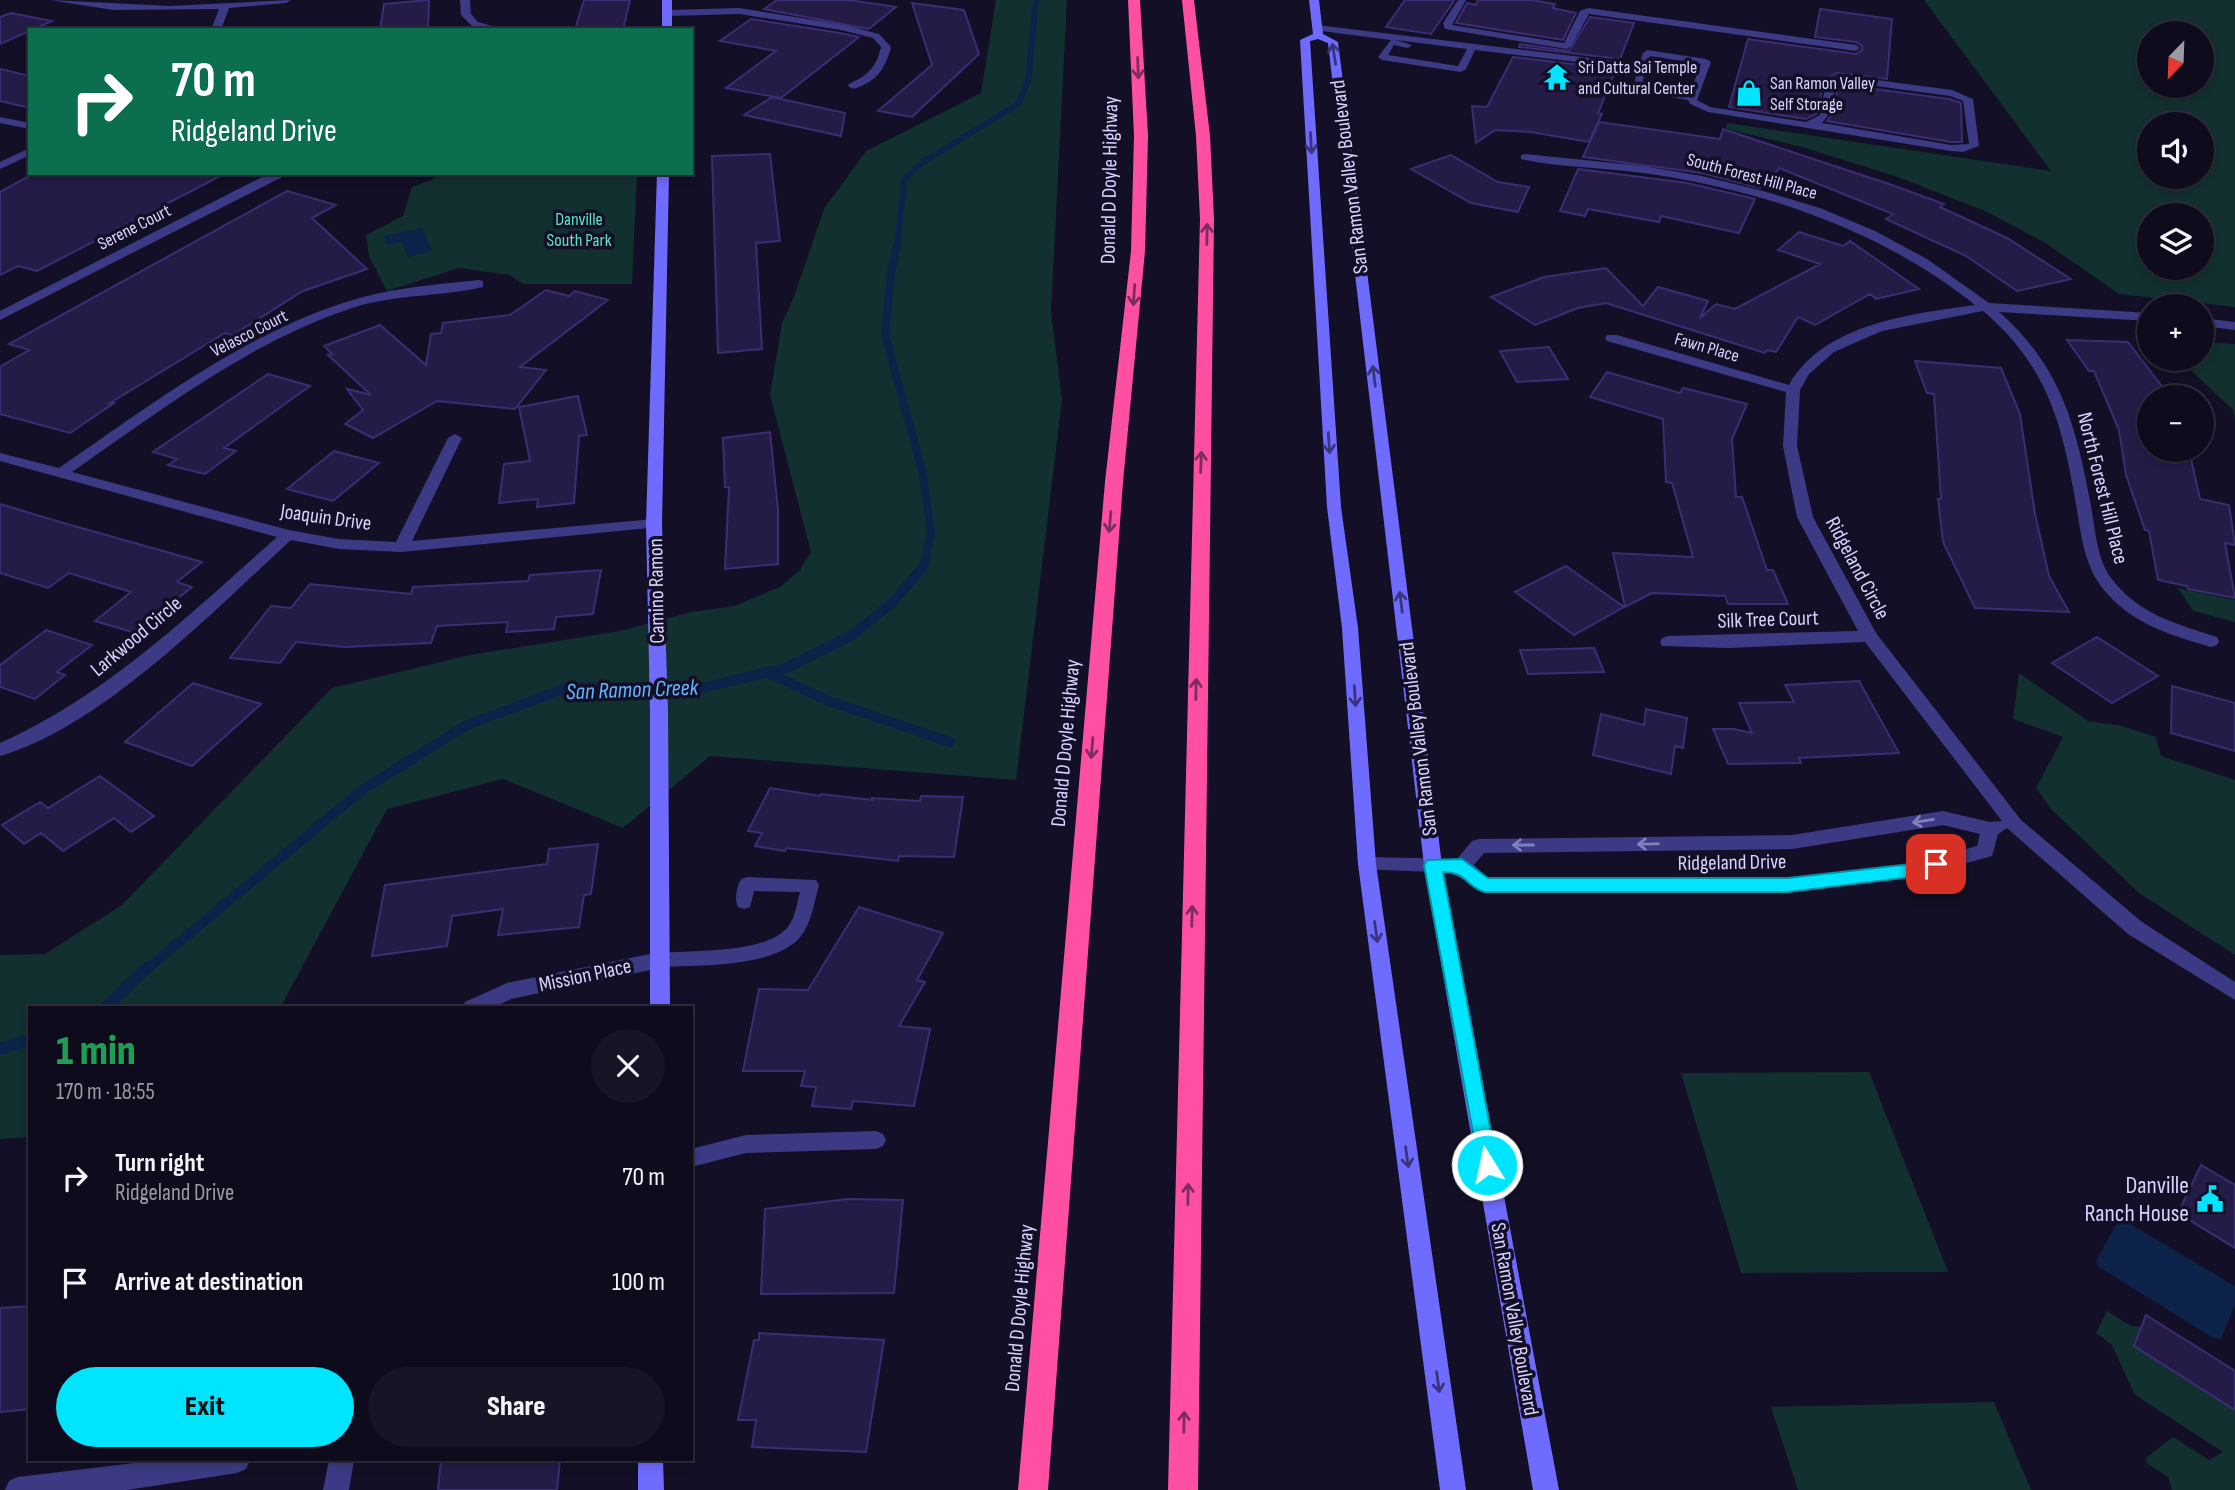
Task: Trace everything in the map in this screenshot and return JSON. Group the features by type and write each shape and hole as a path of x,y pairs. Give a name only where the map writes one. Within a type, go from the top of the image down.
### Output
{"highway":[{"name":"Donald D Doyle Highway","path":"1033,1490 1112,496 1132,323 1140,216 1140,136 1134,0"},
{"path":"1183,1490 1199,515 1207,219 1203,136 1188,0"}],"main road":[{"path":"667,0 667,28"},
{"name":"San Ramon Valley Boulevard","path":"1314,0 1317,31 1333,42 1433,865 1546,1490"},
{"name":"San Ramon Valley Boulevard","path":"1317,31 1305,40 1322,342 1334,507 1350,628 1367,864 1453,1490"},
{"name":"Camino Ramon","path":"660,1006 659,711 654,524 663,175"},
{"path":"651,1461 651,1490"}],"street":[{"path":"55,0 130,10 225,7 286,0"},
{"path":"465,0 466,15 475,24 493,28"},
{"path":"217,28 225,7"},
{"path":"668,13 739,11 842,27 876,36 886,47 881,69 874,76 853,86"},
{"path":"0,120 28,126"},
{"path":"0,166 28,152"},
{"name":"South Forest Hill Place","path":"1525,157 1585,161 1689,176 1752,190 1824,213 1885,240 1945,275 1986,307"},
{"name":"Serene Court","path":"0,316 262,181 279,175"},
{"name":"Velasco Court","path":"60,474 202,377 313,319 348,306 391,295 479,284"},
{"path":"1793,390 1804,372 1829,349 1878,328 1934,314 1986,307 2137,316"},
{"name":"North Forest Hill Place","path":"1986,307 2019,338 2044,371 2061,405 2096,565 2111,589 2147,619 2211,641"},
{"path":"2214,323 2235,326"},
{"name":"Fawn Place","path":"1612,338 1793,390"},
{"name":"Ridgeland Circle","path":"1793,390 1790,446 1805,517 1869,636 2015,825 2135,928 2235,992"},
{"path":"401,547 455,438"},
{"name":"Joaquin Drive","path":"0,457 288,535 339,544 401,547 654,524"},
{"name":"Larkwood Circle","path":"0,750 32,738 87,706 131,672 288,535"},
{"name":"Silk Tree Court","path":"1668,642 1869,636"},
{"name":"Ridgeland Drive","path":"1990,829 1985,851 1911,871 1788,885 1484,885 1462,866 1479,846 1792,842 1943,818 1990,829 2015,825"},
{"path":"1367,864 1462,866"},
{"name":"Mission Place","path":"476,1006 507,991 660,960"},
{"path":"18,1490 97,1482 231,1461"},
{"path":"336,1490 342,1461"}],"lane":[{"path":"1462,0 1447,23 1448,27 1567,46"},
{"path":"1585,0 1832,34"},
{"path":"1562,57 1583,13 1588,11 1856,48"},
{"path":"1317,31 1471,49"},
{"path":"1471,49 1461,69 1382,57 1392,43 1471,49 1562,57 1642,67"},
{"path":"1692,99 1706,62 1647,53 1636,89 1692,99 1708,109 1951,148 1974,146 1968,99 1965,96 1858,79 1839,78 1831,81 1825,117 1812,124"},
{"path":"660,960 759,951 783,942 795,931 810,885 747,884 744,902"},
{"path":"693,1157 746,1144 876,1140"}],"green space":[{"path":"996,0 1067,0 1051,311 1062,400 1016,780 710,756 623,828 503,779 387,809 281,1006 28,1006 28,1137 0,1139 0,955 45,954 122,905 332,688 470,655 620,631 691,612 735,606 780,587 800,570 811,552 770,395 782,323 794,297 824,209 866,151 981,93"},
{"path":"1924,0 2235,0 2235,307 2214,305 2214,294 2119,294 2047,244 1985,211 1895,176 1802,147 1726,129 1727,123 2051,171"},
{"name":"Danville South Park","path":"437,175 637,175 632,284 523,284 510,275 459,268 387,291 369,256 366,235 403,216 412,187 432,180"},
{"path":"2214,343 2235,344 2235,420 2233,410 2214,392 2214,385 2207,385 2192,371 2214,371"},
{"path":"2178,588 2235,600 2235,622 2193,611"},
{"path":"2019,673 2088,721 2122,726 2156,737 2161,756 2235,780 2235,955 2139,893 2052,810 2036,788 2063,737 2013,719"},
{"path":"1869,1072 1948,1272 1741,1273 1681,1073"},
{"path":"2107,1311 2131,1326 2141,1327 2134,1346 2235,1410 2235,1490 2172,1490 2168,1477 2146,1463 2147,1457 2173,1437 2209,1460 2223,1452 2135,1395 2112,1345 2096,1333"},
{"path":"1994,1402 2031,1490 1798,1490 1771,1407"}],"water":[{"path":"422,228 432,251 408,257 402,242 387,245 384,236"},
{"path":"2120,1218 2235,1286 2235,1305 2221,1339 2213,1338 2099,1267 2096,1261"}],"building":[{"path":"429,0 428,28 380,28 384,4"},
{"path":"584,0 630,0 623,28 576,28"},
{"path":"777,0 849,0 896,7 869,29 764,9"},
{"path":"1405,0 1454,1 1431,34 1386,27"},
{"path":"1478,0 1531,0 1555,4 1553,8 1576,13 1563,40 1456,23 1467,3 1476,5"},
{"path":"912,3 964,10 979,54 912,117 878,111 932,65"},
{"path":"1820,9 1892,19 1887,79 1837,73 1823,81 1818,113 1806,119 1729,107 1748,39 1856,54 1862,50 1862,46 1856,42 1815,37"},
{"path":"11,13 52,21 36,28 28,28 28,32 0,44 0,17"},
{"path":"1590,17 1634,23 1620,59 1519,47 1520,44 1569,51"},
{"path":"751,19 859,37 781,98 726,88 776,51 720,41"},
{"path":"1513,57 1616,69 1598,113 1602,114 1589,142 1531,132 1495,130 1476,143 1472,106 1487,107"},
{"path":"0,69 28,76 28,108 0,101"},
{"path":"1837,84 1949,99 1961,103 1962,142 1827,121 1835,110"},
{"path":"772,97 845,113 841,136 744,115"},
{"path":"1599,122 1720,139 1723,129 1892,185 1944,204 1940,207 2007,238 2071,279 2017,291 1966,256 1886,219 1893,214 1779,168 1775,174 1767,173 1760,188 1702,173 1583,157"},
{"path":"770,154 780,241 756,243 762,349 718,353 712,156"},
{"path":"1451,155 1498,182 1529,187 1518,212 1471,203 1411,169"},
{"path":"1578,169 1687,183 1755,199 1739,233 1661,216 1659,222 1588,209 1585,216 1560,211"},
{"path":"31,175 222,175 37,271 18,266 0,275 0,192"},
{"path":"287,191 336,205 312,218 367,269 303,291 233,335 225,333 110,403 114,403 70,433 0,414 0,367 29,350 9,344"},
{"path":"1799,232 1843,246 1850,241 1919,289 1876,299 1870,294 1815,325 1798,317 1776,352 1767,350 1765,353 1606,303 1578,308 1535,325 1491,297 1544,277 1606,268 1643,306 1658,287 1708,301 1700,318 1716,304 1735,309 1820,264 1778,250"},
{"path":"546,290 569,296 575,291 608,300 520,367 546,370 515,409 437,401 373,438 345,424 363,410 347,389 371,395 328,355 332,354 324,346 380,325 426,365 431,334 441,333 443,323 510,315"},
{"path":"2067,340 2128,342 2137,354 2137,371 2150,371 2161,385 2137,385 2137,462 2192,462 2200,499 2229,505 2235,545 2225,543 2235,598 2158,580 2149,531 2145,530 2126,475 2119,430 2094,371 2089,371"},
{"path":"1549,347 1568,379 1517,382 1500,351"},
{"path":"1915,361 2001,368 2020,414 2035,514 2049,576 2069,612 1975,608 1943,542 1938,499 1941,499 1934,394 1927,393"},
{"path":"1607,372 1680,393 1683,388 1747,404 1732,439 1736,497 1742,497 1767,570 1773,570 1788,604 1728,604 1725,596 1652,593 1625,607 1613,553 1693,557 1672,483 1666,482 1663,419 1590,397"},
{"path":"268,374 310,386 224,448 236,451 205,474 168,465 177,459 153,452"},
{"path":"578,396 587,435 579,436 574,503 537,507 538,499 499,503 504,464 530,461 519,407"},
{"path":"770,432 778,510 778,564 725,569 729,487 725,487 723,438"},
{"path":"334,451 379,463 333,501 287,489"},
{"path":"0,504 202,562 177,582 192,587 135,633 95,621 131,592 69,573 48,588 0,573"},
{"path":"1566,566 1624,607 1574,635 1515,592"},
{"path":"601,570 593,614 556,617 554,629 506,632 508,622 437,626 431,643 344,647 296,642 280,663 230,658 271,606 291,608 310,584 411,594 413,587 528,581 530,575"},
{"path":"46,630 92,645 57,672 65,675 35,699 0,687 0,665"},
{"path":"2097,637 2158,676 2112,703 2052,663"},
{"path":"1594,648 1604,672 1528,674 1520,650"},
{"path":"1859,681 1899,753 1799,758 1801,763 1728,764 1713,729 1734,729 1752,733 1739,703 1794,702 1785,685"},
{"path":"193,683 261,704 192,766 125,742"},
{"path":"2172,686 2235,703 2235,751 2171,733"},
{"path":"1646,709 1687,718 1683,748 1675,746 1671,774 1593,755 1601,714 1644,725"},
{"path":"100,776 154,816 131,832 114,818 63,851 41,833 24,844 2,825 40,802 48,808"},
{"path":"770,788 820,796 872,800 920,801 921,796 963,797 954,857 899,856 898,861 755,846 762,833 748,831"},
{"path":"598,844 591,894 584,895 579,927 498,935 503,909 452,916 447,946 372,956 385,885 547,864 549,849"},
{"path":"859,907 943,933 917,980 925,982 899,1026 930,1029 914,1106 853,1101 851,1109 812,1106 816,1087 801,1086 805,1071 743,1071 759,989 808,990"},
{"name":"Danville Ranch House","path":"2201,1165 2235,1185 2235,1248 2178,1213"},
{"path":"848,1199 903,1200 894,1293 761,1294 765,1209"},
{"path":"28,1306 28,1409 0,1412 0,1308"},
{"path":"2146,1315 2235,1371 2235,1410 2134,1346"},
{"path":"759,1333 884,1340 866,1452 752,1447 756,1420 738,1420 754,1340 759,1340"},
{"path":"441,1461 560,1461 557,1490 438,1490"}],"waterway":[{"name":"San Ramon Creek","path":"897,247 904,181 920,164 1018,104 1028,81 1036,0"},
{"name":"San Ramon Creek","path":"897,245 891,273 885,335 922,470 931,533 925,562"},
{"name":"San Ramon Creek","path":"767,673 786,668 851,636 892,603 924,566 925,561"},
{"name":"San Ramon Creek","path":"147,969 362,790 467,725 569,687 698,689 767,673"},
{"path":"767,673 829,701 950,742"},
{"name":"San Ramon Creek","path":"107,1006 148,967"},
{"name":"San Ramon Creek","path":"0,1049 28,1040"}],"place":[{"name":"Sri Datta Sai Temple and Cultural Center","path":"1557,77"},
{"name":"San Ramon Valley Self Storage","path":"1749,93"},
{"name":"Danville Ranch House","path":"2210,1199"}],"route":[{"path":"1487,1165 1433,865 1462,866 1484,885 1788,885 1911,871 1936,864"}]}
